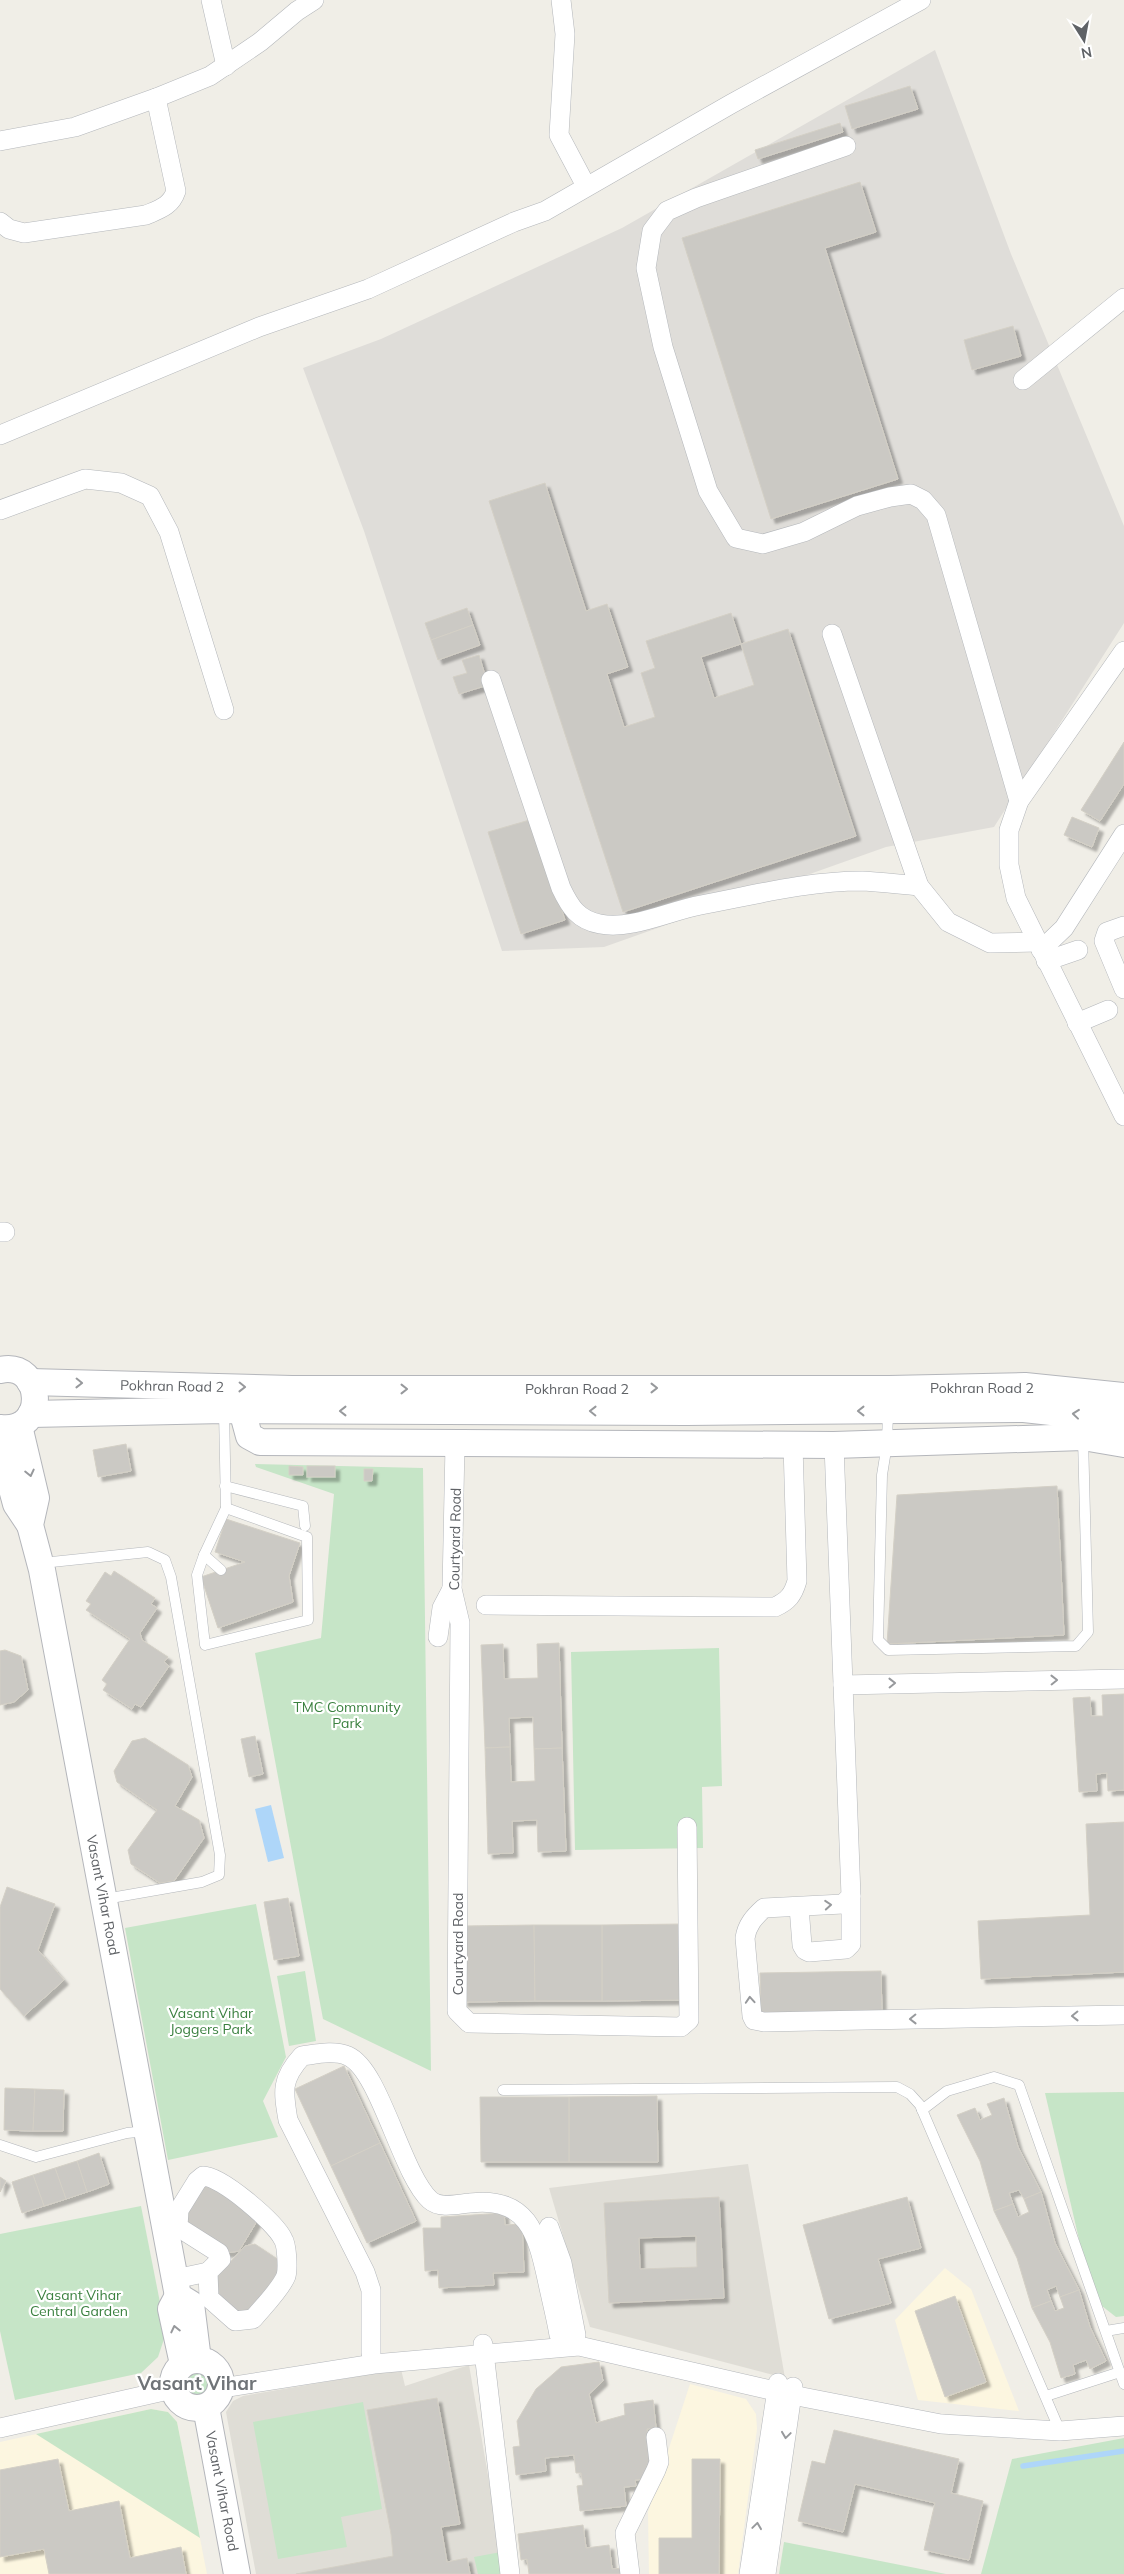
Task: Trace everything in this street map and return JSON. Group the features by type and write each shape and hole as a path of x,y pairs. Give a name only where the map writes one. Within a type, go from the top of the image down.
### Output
{"main road":[{"path":"0,1370 16,1370 26,1376 30,1382"},
{"name":"Pokhran Road 2","path":"30,1382 889,1400 1024,1409 1124,1420"},
{"name":"Vasant Vihar Road","path":"30,1382 36,1397 17,1423 36,1498 30,1525 41,1563 176,2287"},
{"name":"Pokhran Road 2","path":"17,1423 233,1410 889,1400 1025,1386 1124,1396"},
{"path":"233,1410 249,1436 260,1442 455,1445 834,1445 1082,1437 1124,1444"},
{"path":"0,1444 16,1504 30,1525"},
{"path":"176,2287 171,2309 190,2362"},
{"path":"190,2362 212,2365 216,2391 189,2407 182,2403 173,2389 175,2375 190,2362"},
{"name":"Vasant Vihar Road","path":"216,2391 238,2574"}],"street":[{"path":"211,0 226,66"},
{"path":"0,141 75,127 210,76 314,0"},
{"path":"561,0 564,34 559,135 586,186"},
{"path":"0,435 259,327 368,289 514,222 545,212 586,186 921,0"},
{"path":"0,222 9,229 24,233 146,215 163,208 173,200 176,191 156,98"},
{"path":"846,146 696,198 666,212 652,231 646,268 663,347 708,491 736,538 763,544 804,532 857,506 890,497 911,494 923,500 936,515 1020,801"},
{"path":"1024,380 1124,298"},
{"path":"0,510 85,479 121,483 150,496 169,532 224,710"},
{"path":"832,634 919,886 948,922 990,943 1041,951 1078,950"},
{"path":"1124,651 1020,801 1009,830 1009,865 1016,898 1124,1116"},
{"path":"492,680 560,888 570,907 583,920 602,924 631,923 683,909 801,886 862,881 919,886"},
{"path":"1041,951 1064,928 1124,834"},
{"path":"1124,926 1107,932 1104,941 1124,989"},
{"path":"1077,1023 1108,1010"},
{"name":"Courtyard Road","path":"455,1445 452,1589 460,1623 457,2011 469,2023 681,2027 689,2020 687,1827"},
{"path":"486,1605 775,1606 786,1602 794,1592 797,1581 793,1445"},
{"path":"799,1907 802,1945 805,1950 809,1952 846,1949 851,1944 851,1896 834,1445"},
{"path":"438,1636 442,1608 452,1589"},
{"path":"843,1685 1124,1679"},
{"path":"851,1896 843,1904 764,1908 746,1929 752,2016 759,2022 1124,2015"},
{"path":"360,2358 371,2290 365,2272 288,2120 284,2093 286,2080 293,2066 302,2056 331,2053 348,2056 358,2064 370,2081 418,2183 431,2201 445,2205 495,2202 510,2207 530,2225 568,2335"},
{"path":"176,2287 208,2272 221,2259 219,2253 178,2227 179,2210 200,2177 207,2176 212,2177 273,2224 284,2240 286,2275 253,2319 239,2322 223,2312 209,2298 208,2272"},
{"path":"549,2226 562,2263 568,2335"},
{"path":"484,2348 568,2335 785,2389"},
{"path":"216,2391 360,2358 484,2348 579,2346 976,2427 984,2425 1060,2431 1124,2426"},
{"path":"484,2348 510,2574"},
{"path":"0,2427 173,2389"},
{"path":"758,2572 785,2389"},
{"path":"630,2574 625,2533 659,2462 656,2438"}],"lane":[{"path":"889,1400 887,1444 882,1475 878,1640 888,1650 1076,1646 1088,1632 1082,1437"},
{"path":"226,1508 307,1537 308,1620 205,1645 197,1575 204,1554 226,1508 225,1486 233,1410"},
{"path":"225,1486 303,1506 305,1526"},
{"path":"41,1563 148,1552 165,1560 171,1577 220,1855 219,1875 202,1882 104,1899"},
{"path":"204,1554 221,1570"},
{"path":"922,2110 947,2091 994,2077 1019,2085 1124,2384"},
{"path":"503,2090 897,2087 910,2094 922,2110 1060,2431"},
{"path":"0,2145 36,2157 127,2133 147,2131"},
{"path":"1106,2331 1124,2328"},
{"path":"1046,2396 1120,2372"}],"shaded area":[{"path":"935,50 1011,254 1124,526 1124,623 994,827 886,847 604,947 502,951 364,531 303,368 381,339 622,228"},
{"path":"748,2164 785,2378 590,2327 549,2188"},
{"path":"945,2268 971,2289 1019,2411 918,2400 895,2320"},
{"path":"469,2365 505,2574 256,2574 226,2412 233,2401 243,2396 401,2369 405,2386"},
{"path":"690,2384 746,2399 756,2414 757,2429 738,2574 649,2574 648,2512"},
{"path":"151,2409 168,2412 177,2422 207,2574 0,2574 0,2442"}],"green space":[{"name":"TMC Community Park","path":"255,1464 423,1468 431,2071 323,2019 255,1653 321,1638 334,1494 256,1467"},
{"path":"719,1648 722,1786 702,1787 703,1848 575,1850 571,1652"},
{"name":"Vasant Vihar Joggers Park","path":"256,1904 286,2057 263,2101 278,2137 168,2160 125,1928"},
{"path":"305,1971 316,2041 289,2046 277,1976"},
{"path":"1124,2092 1124,2316 1116,2317 1102,2306 1091,2291 1045,2093"},
{"name":"Vasant Vihar Central Garden","path":"141,2206 166,2333 158,2357 141,2373 15,2400 0,2331 0,2234"},
{"path":"197,2371 207,2374 210,2384 207,2394 197,2397 187,2394 184,2384 187,2374"},
{"path":"363,2402 382,2509 341,2517 347,2547 278,2559 253,2422"},
{"path":"151,2409 168,2412 177,2422 200,2538 36,2434"},
{"path":"1124,2438 1124,2574 981,2574 1012,2459"},
{"path":"784,2542 946,2574 779,2574"},
{"path":"501,2552 505,2574 478,2574 474,2557"}],"water":[{"path":"271,1805 284,1858 268,1862 255,1809"}],"building":[{"path":"910,86 918,109 852,129 845,106"},
{"path":"840,123 843,132 758,159 755,150"},
{"path":"860,182 876,232 825,248 898,479 771,519 682,238"},
{"path":"1013,326 1021,356 972,370 964,340"},
{"path":"545,483 586,611 607,604 628,667 607,674 624,727 655,717 641,673 655,668 646,641 731,613 741,644 788,629 856,836 623,912 489,501","holes":["741,644 754,685 714,698 701,657"]},
{"path":"467,608 473,625 431,640 425,623"},
{"path":"473,625 480,645 438,660 431,640"},
{"path":"479,655 488,685 459,694 453,677 467,673 462,660"},
{"path":"1124,742 1124,784 1100,821 1081,810"},
{"path":"1072,817 1099,828 1092,847 1064,835"},
{"path":"533,819 565,920 521,934 488,832"},
{"path":"126,1444 131,1471 98,1477 93,1450"},
{"path":"289,1466 303,1467 303,1475 289,1475"},
{"path":"307,1466 335,1466 335,1477 307,1477"},
{"path":"364,1469 373,1469 372,1481 364,1481"},
{"path":"1057,1486 1064,1635 887,1644 897,1495"},
{"path":"226,1519 300,1543 289,1576 293,1602 218,1628 201,1577 245,1562 215,1552"},
{"path":"114,1571 155,1598 151,1604 157,1608 140,1633 142,1640 168,1657 164,1662 169,1666 141,1707 135,1704 132,1709 103,1690 107,1684 102,1680 130,1639 86,1610 91,1604 86,1601 105,1572 111,1576"},
{"path":"559,1643 562,1748 534,1749 533,1717 509,1718 510,1747 485,1748 481,1645 503,1644 504,1679 538,1678 537,1644"},
{"path":"5,1650 21,1656 28,1690 14,1702 0,1705 0,1651"},
{"path":"1124,1694 1124,1790 1108,1791 1107,1773 1096,1774 1097,1791 1079,1792 1073,1698 1090,1697 1091,1716 1103,1716 1102,1695"},
{"path":"255,1736 263,1774 249,1777 241,1739"},
{"path":"145,1738 188,1765 192,1777 175,1806 199,1820 204,1838 174,1881 160,1883 131,1864 128,1850 157,1810 117,1782 114,1771 132,1741"},
{"path":"510,1747 511,1782 535,1781 534,1749 562,1748 566,1851 538,1852 537,1820 512,1821 513,1853 488,1854 485,1748"},
{"path":"1124,1822 1124,1972 981,1979 978,1921 1090,1915 1086,1824"},
{"path":"7,1887 55,1904 38,1950 64,1980 24,2016 0,1989 0,1907"},
{"path":"288,1898 299,1956 274,1960 264,1902"},
{"path":"682,1924 682,2000 602,2001 602,1925"},
{"path":"534,1925 535,2001 463,2002 463,1926"},
{"path":"534,1925 602,1925 602,2001 535,2001"},
{"path":"881,1971 882,2016 761,2018 760,1973"},
{"path":"344,2066 380,2143 331,2166 295,2089"},
{"path":"5,2088 35,2089 33,2131 4,2130"},
{"path":"35,2089 64,2090 63,2131 33,2131"},
{"path":"657,2096 658,2162 569,2162 569,2097"},
{"path":"480,2097 569,2097 569,2162 481,2162"},
{"path":"1004,2098 1018,2147 1041,2192 1024,2199 1019,2190 1009,2193 1013,2204 994,2211 980,2161 957,2115 975,2108 980,2120 992,2115 987,2104"},
{"path":"380,2143 416,2221 367,2243 331,2166"},
{"path":"99,2153 109,2184 87,2192 77,2161"},
{"path":"77,2161 87,2192 66,2199 55,2168"},
{"path":"55,2168 66,2199 44,2206 33,2175"},
{"path":"33,2175 44,2206 22,2213 12,2182"},
{"path":"0,2177 6,2181 0,2192"},
{"path":"211,2182 257,2221 239,2251 226,2253 183,2226 198,2185"},
{"path":"1041,2192 1055,2243 1079,2290 1060,2297 1056,2286 1047,2290 1051,2301 1032,2308 1017,2258 994,2211 1013,2204 1018,2217 1029,2212 1024,2199"},
{"path":"719,2197 724,2298 609,2303 604,2203","holes":["696,2236 697,2267 640,2269 639,2238"]},
{"path":"907,2197 921,2248 878,2259 891,2303 829,2319 803,2225"},
{"path":"504,2213 505,2225 522,2224 524,2272 493,2273 494,2285 439,2288 438,2270 425,2271 423,2228 441,2228 441,2217"},
{"path":"255,2244 282,2262 283,2275 252,2315 240,2317 211,2296 211,2283 245,2246"},
{"path":"1079,2290 1090,2327 1106,2361 1090,2369 1086,2360 1073,2365 1075,2374 1061,2378 1050,2342 1032,2308 1051,2301 1055,2311 1064,2308 1060,2297"},
{"path":"955,2296 986,2382 945,2397 915,2311"},
{"path":"599,2362 603,2381 589,2394 596,2423 625,2415 624,2404 653,2400 656,2428 647,2429 651,2470 645,2471 646,2479 635,2480 636,2486 624,2487 626,2506 580,2511 577,2486 583,2485 581,2473 576,2473 574,2455 545,2458 546,2471 516,2475 513,2447 520,2446 517,2421 536,2389 561,2367"},
{"path":"437,2398 460,2524 441,2527 447,2562 467,2558 470,2574 296,2574 393,2556 391,2534 367,2410"},
{"path":"834,2430 959,2459 951,2493 983,2501 969,2560 924,2550 935,2503 855,2484 843,2532 798,2521 812,2461 825,2464"},
{"path":"58,2459 69,2511 119,2501 130,2558 181,2547 186,2574 49,2574 44,2549 0,2557 0,2470"},
{"path":"692,2459 720,2459 719,2574 659,2574 659,2538 692,2538"},
{"path":"583,2525 586,2548 609,2545 612,2569 622,2568 623,2574 529,2574 527,2559 521,2560 518,2534"}],"waterway":[{"path":"1023,2466 1124,2451"}],"district":[{"name":"Vasant Vihar","path":"197,2383"}]}
